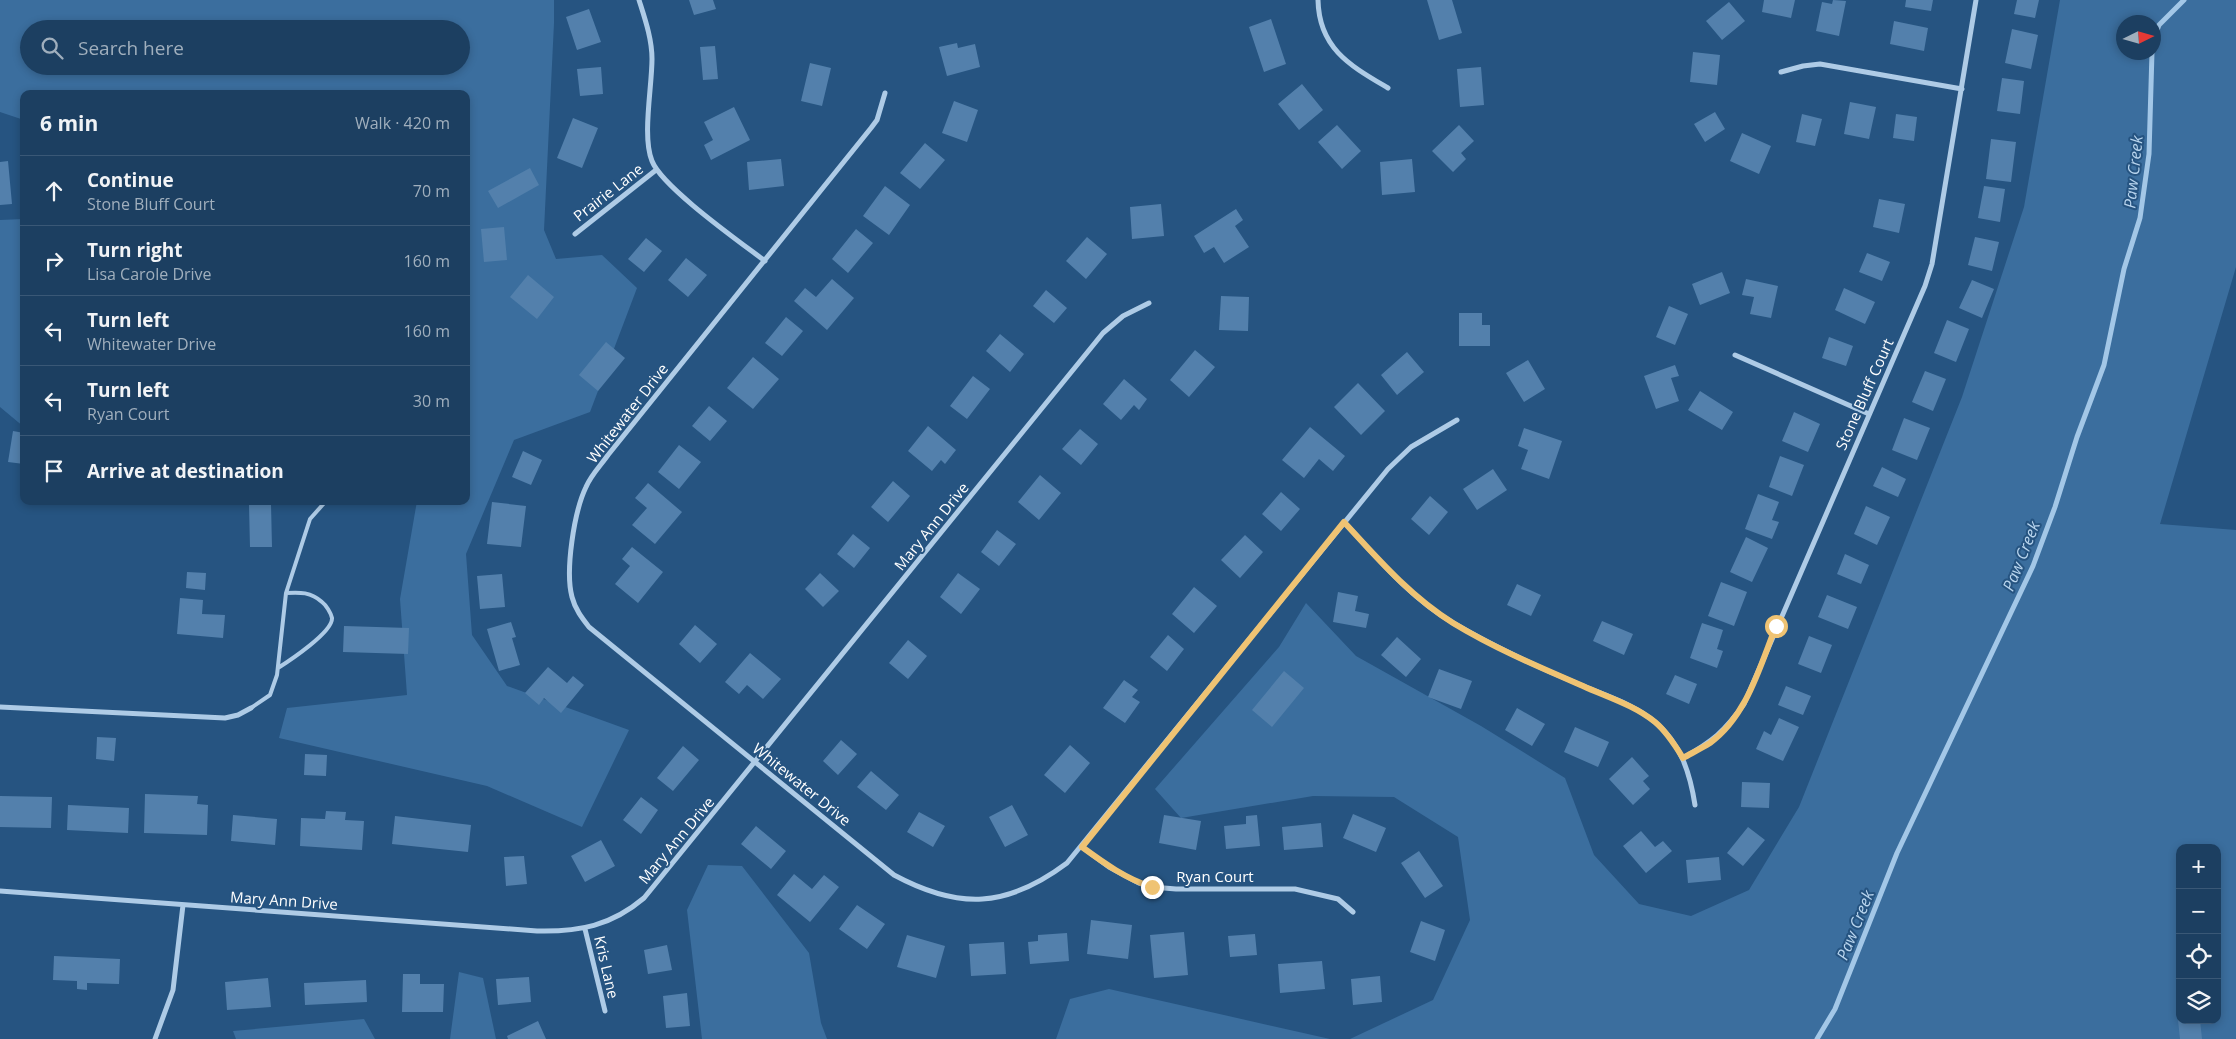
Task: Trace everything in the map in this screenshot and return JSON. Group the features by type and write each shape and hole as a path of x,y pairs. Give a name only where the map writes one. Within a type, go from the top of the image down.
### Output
{"street":[{"path":"639,0 650,36 652,58 649,140 650,154 656,170 688,201 765,262"},
{"path":"1318,0 1320,21 1333,47 1348,64 1388,88"},
{"name":"Stone Bluff Court","path":"1683,758 1710,742 1730,723 1744,704 1925,286 1932,264 1976,0"},
{"path":"1781,72 1820,64 1962,88"},
{"name":"Whitewater Drive","path":"885,93 877,120 871,128 608,455 587,484 578,505 570,568 572,596 579,615 589,628 894,875 921,889 946,897 976,900 1007,895 1031,887 1067,863 1082,847 1388,469 1410,447 1457,420"},
{"name":"Prairie Lane","path":"575,234 656,170"},
{"name":"Mary Ann Drive","path":"0,891 537,931 565,931 585,928 614,918 644,898 756,763 1103,333 1123,316 1149,304"},
{"path":"1735,355 1869,414"},
{"path":"1344,522 1398,581 1434,610 1454,623 1537,666 1635,709 1655,722 1673,742 1683,758 1691,782 1694,805"},
{"path":"0,707 225,718 238,715 251,708"},
{"name":"Ryan Court","path":"1082,847 1109,867 1139,883 1152,887 1176,889 1295,889 1338,899 1353,912"},
{"path":"156,1039 172,990 183,905"},
{"name":"Kris Lane","path":"585,928 605,1011"}],"lane":[{"path":"251,708 270,694 278,675 286,593 310,519 322,505"},
{"path":"278,668 296,656 322,634 332,618 326,605 316,596 302,592 286,593"}],"shaded area":[{"path":"0,0 554,0 544,230 556,259 602,255 637,288 590,412 514,440 466,554 472,635 507,686 629,730 582,827 487,786 279,738 287,708 407,695 400,599 416,505 470,505 470,90 20,90 20,119 0,112"},
{"path":"2060,0 2236,0 2236,267 2160,524 2236,530 2236,1039 1350,1039 1433,1000 1470,920 1458,837 1394,797 1313,796 1181,818 1155,789 1279,647 1306,603 1356,656 1481,726 1565,778 1594,855 1639,904 1691,916 1749,890 1799,807 1962,397 2024,207"},
{"path":"20,219 20,424 0,407 0,220"},
{"path":"708,865 742,866 809,953 821,1023 827,1039 702,1039 687,910"},
{"path":"459,972 483,978 496,1039 450,1039"},
{"path":"1109,989 1330,1039 1056,1039 1070,999"},
{"path":"364,1019 375,1039 236,1039 233,1031"}],"building":[{"path":"689,0 713,0 716,9 694,15"},
{"path":"1427,0 1452,0 1462,33 1439,40"},
{"path":"1764,0 1795,0 1791,18 1762,12"},
{"path":"1833,0 1846,1 1839,36 1816,31 1822,2 1832,4"},
{"path":"1906,0 1933,0 1931,11 1905,7"},
{"path":"2017,0 2039,0 2035,18 2014,14"},
{"path":"1729,2 1745,21 1722,40 1706,21"},
{"path":"589,9 601,42 577,50 566,17"},
{"path":"1271,19 1286,64 1264,72 1249,27"},
{"path":"1894,21 1928,28 1924,51 1890,44"},
{"path":"2012,29 2038,35 2031,69 2005,63"},
{"path":"957,43 958,48 975,44 980,67 947,76 939,47"},
{"path":"715,46 718,79 703,80 700,47"},
{"path":"1693,52 1720,55 1717,85 1690,82"},
{"path":"810,63 831,68 822,106 801,101"},
{"path":"601,67 603,94 580,96 577,69"},
{"path":"1481,67 1484,105 1460,107 1457,69"},
{"path":"2002,78 2024,81 2020,114 1997,111"},
{"path":"1302,84 1323,110 1299,130 1278,104"},
{"path":"954,101 978,110 967,142 942,133"},
{"path":"1850,102 1876,107 1869,139 1844,134"},
{"path":"734,107 750,140 711,160 704,145 713,140 704,122"},
{"path":"1715,112 1725,129 1705,142 1694,124"},
{"path":"1802,114 1822,119 1815,146 1796,142"},
{"path":"1896,114 1917,117 1914,141 1893,138"},
{"path":"573,118 598,128 582,168 557,158"},
{"path":"1337,125 1361,151 1342,169 1318,142"},
{"path":"1459,125 1474,141 1461,153 1466,159 1453,172 1432,151"},
{"path":"1742,133 1771,146 1759,174 1730,161"},
{"path":"1991,139 2016,142 2011,182 1986,179"},
{"path":"925,143 945,160 920,189 900,173"},
{"path":"781,159 784,186 749,190 747,162"},
{"path":"1412,159 1415,192 1382,195 1380,162"},
{"path":"8,161 12,204 0,205 0,162"},
{"path":"530,168 539,185 498,208 488,191"},
{"path":"885,186 910,205 889,235 863,216"},
{"path":"1984,186 2005,189 2000,222 1978,218"},
{"path":"1879,199 1905,204 1899,233 1873,227"},
{"path":"1161,204 1164,236 1132,239 1130,207"},
{"path":"1236,209 1243,220 1235,226 1249,247 1224,263 1214,247 1204,253 1194,236"},
{"path":"504,227 507,260 484,262 481,229"},
{"path":"856,229 873,243 848,273 832,259"},
{"path":"1087,237 1107,254 1086,279 1066,261"},
{"path":"1975,237 1999,242 1992,271 1968,265"},
{"path":"646,238 662,251 644,272 628,259"},
{"path":"1867,253 1890,262 1882,281 1859,272"},
{"path":"686,258 707,275 688,297 668,280"},
{"path":"1722,272 1730,293 1700,305 1692,284"},
{"path":"528,275 554,297 537,319 510,297"},
{"path":"832,279 854,298 827,330 794,301 805,288 816,297"},
{"path":"1746,279 1778,286 1771,318 1750,314 1754,297 1742,295"},
{"path":"1972,280 1994,289 1982,318 1959,308"},
{"path":"1844,288 1875,302 1865,324 1835,310"},
{"path":"1046,290 1067,308 1054,323 1033,306"},
{"path":"1221,296 1249,297 1248,331 1219,330"},
{"path":"1669,306 1688,314 1675,345 1656,337"},
{"path":"1459,313 1482,313 1482,325 1490,325 1490,346 1459,346"},
{"path":"786,317 803,331 782,356 765,343"},
{"path":"1947,320 1969,329 1956,362 1934,353"},
{"path":"1000,334 1024,354 1010,372 986,351"},
{"path":"1829,337 1853,346 1846,366 1822,358"},
{"path":"606,342 625,358 598,391 579,375"},
{"path":"1195,350 1215,367 1189,397 1170,380"},
{"path":"1407,352 1424,372 1397,395 1381,375"},
{"path":"753,357 779,379 753,409 727,388"},
{"path":"1528,360 1545,389 1524,402 1506,373"},
{"path":"1675,365 1679,376 1671,378 1679,401 1656,409 1644,376"},
{"path":"1925,371 1946,379 1933,411 1912,402"},
{"path":"973,376 990,389 967,419 950,406"},
{"path":"1124,379 1147,399 1139,410 1134,405 1121,420 1103,404"},
{"path":"1358,383 1385,411 1361,435 1334,407"},
{"path":"1700,391 1733,412 1722,430 1688,410"},
{"path":"709,406 727,421 710,441 692,426"},
{"path":"1794,412 1820,424 1808,452 1782,441"},
{"path":"1904,418 1930,428 1917,460 1892,450"},
{"path":"928,426 956,450 945,464 941,460 932,471 908,451"},
{"path":"1310,427 1345,456 1333,471 1319,459 1304,478 1282,460"},
{"path":"1524,428 1562,441 1549,479 1521,469 1528,450 1518,446"},
{"path":"1080,429 1098,444 1081,465 1062,449"},
{"path":"13,431 20,432 20,464 8,462"},
{"path":"679,445 701,462 679,489 658,472"},
{"path":"523,451 542,460 531,485 512,477"},
{"path":"1780,456 1804,465 1792,496 1769,487"},
{"path":"1882,467 1906,479 1898,497 1873,486"},
{"path":"1493,469 1507,490 1477,510 1463,489"},
{"path":"1040,475 1061,493 1039,520 1018,502"},
{"path":"893,481 910,496 888,522 871,507"},
{"path":"648,483 682,512 655,544 632,525 647,508 635,498"},
{"path":"1281,492 1300,509 1281,531 1262,514"},
{"path":"1758,494 1779,502 1772,520 1779,522 1772,539 1745,529"},
{"path":"1430,496 1448,512 1429,535 1411,519"},
{"path":"492,502 526,506 521,547 487,544"},
{"path":"249,505 271,505 272,547 250,547"},
{"path":"1866,506 1890,517 1877,545 1854,534"},
{"path":"997,530 1016,544 999,566 981,552"},
{"path":"853,534 870,548 854,568 837,554"},
{"path":"1245,535 1263,552 1240,578 1221,560"},
{"path":"1746,537 1768,548 1752,582 1730,572"},
{"path":"632,547 663,572 638,603 615,584 630,566 622,559"},
{"path":"1845,554 1869,565 1861,584 1837,574"},
{"path":"187,572 206,573 205,590 186,588"},
{"path":"820,573 839,591 823,607 805,589"},
{"path":"958,573 980,589 961,614 940,597"},
{"path":"502,574 505,607 480,609 477,576"},
{"path":"1721,582 1747,592 1734,626 1708,616"},
{"path":"1517,584 1541,595 1531,616 1507,605"},
{"path":"1194,587 1217,606 1194,633 1172,614"},
{"path":"1338,592 1358,596 1355,611 1369,614 1366,628 1333,622"},
{"path":"1827,595 1857,607 1848,629 1818,617"},
{"path":"180,598 203,600 202,614 225,615 223,638 177,634"},
{"path":"1602,621 1633,634 1624,655 1593,641"},
{"path":"511,622 516,637 512,638 520,665 499,671 487,629"},
{"path":"1702,623 1723,630 1717,649 1723,651 1717,668 1690,658"},
{"path":"695,625 717,644 700,663 679,644"},
{"path":"344,626 409,628 408,654 343,652"},
{"path":"1168,635 1184,649 1167,671 1150,657"},
{"path":"1809,636 1832,645 1821,673 1798,664"},
{"path":"1397,637 1421,659 1406,677 1381,655"},
{"path":"908,640 927,656 908,679 889,663"},
{"path":"750,653 781,679 763,699 747,685 739,694 725,682"},
{"path":"548,667 567,683 573,676 584,685 561,713 544,698 539,705 525,693"},
{"path":"1439,669 1472,681 1461,709 1428,697"},
{"path":"1284,671 1304,688 1272,727 1252,710"},
{"path":"1675,675 1697,684 1689,704 1666,694"},
{"path":"1124,680 1138,690 1132,697 1140,702 1125,723 1103,708"},
{"path":"1786,686 1811,696 1803,715 1778,705"},
{"path":"1517,708 1545,724 1532,746 1505,730"},
{"path":"1779,718 1799,727 1783,761 1756,749 1764,731 1771,735"},
{"path":"1575,727 1609,742 1598,767 1564,752"},
{"path":"97,737 116,738 114,761 96,759"},
{"path":"841,740 857,754 838,775 823,761"},
{"path":"1070,745 1090,763 1065,793 1044,775"},
{"path":"683,746 699,760 673,791 657,778"},
{"path":"305,754 327,755 326,776 304,775"},
{"path":"1632,757 1649,776 1643,781 1650,789 1633,805 1609,779"},
{"path":"871,771 899,795 886,810 857,787"},
{"path":"1742,782 1770,783 1769,808 1741,807"},
{"path":"145,794 198,796 197,804 208,805 207,835 144,833"},
{"path":"0,796 52,797 51,828 0,827"},
{"path":"641,797 658,810 641,834 623,820"},
{"path":"68,805 129,808 128,833 67,830"},
{"path":"1012,805 1028,835 1005,847 989,817"},
{"path":"326,811 346,812 345,820 364,821 362,850 300,846 301,818 325,819"},
{"path":"919,812 945,826 933,847 907,832"},
{"path":"1353,814 1386,828 1376,852 1343,838"},
{"path":"233,815 277,819 275,845 231,841"},
{"path":"1164,815 1201,821 1196,850 1159,843"},
{"path":"1257,815 1260,846 1226,849 1224,826 1246,824 1246,816"},
{"path":"395,816 471,825 468,852 392,844"},
{"path":"1321,823 1323,847 1284,850 1282,827"},
{"path":"756,826 786,851 771,869 741,844"},
{"path":"1748,827 1765,840 1743,866 1727,853"},
{"path":"1641,831 1655,847 1663,841 1672,851 1646,873 1623,846"},
{"path":"601,840 615,866 585,882 571,856"},
{"path":"1419,851 1443,886 1425,898 1401,863"},
{"path":"524,856 527,884 506,886 504,857"},
{"path":"1719,857 1721,880 1688,883 1686,860"},
{"path":"794,874 812,889 824,875 839,887 810,922 777,895"},
{"path":"857,905 885,924 867,949 839,929"},
{"path":"1091,920 1132,925 1128,959 1087,954"},
{"path":"1421,921 1445,930 1435,961 1410,952"},
{"path":"1184,932 1188,975 1154,978 1150,935"},
{"path":"1067,933 1069,961 1030,964 1028,942 1038,941 1038,935"},
{"path":"1255,934 1257,955 1230,957 1228,936"},
{"path":"907,935 945,946 936,978 897,967"},
{"path":"1004,942 1006,974 971,976 969,944"},
{"path":"667,945 672,970 648,974 644,950"},
{"path":"54,956 120,959 119,984 87,983 87,990 77,989 77,981 53,980"},
{"path":"1322,961 1325,989 1280,993 1278,964"},
{"path":"403,974 420,974 420,984 444,984 443,1012 402,1012"},
{"path":"1380,976 1382,1002 1353,1005 1351,979"},
{"path":"529,977 531,1002 498,1005 496,979"},
{"path":"268,978 271,1007 227,1010 225,982"},
{"path":"366,980 367,1002 305,1005 304,983"},
{"path":"687,993 690,1026 666,1028 663,996"},
{"path":"538,1021 546,1039 508,1039 507,1036"},
{"path":"2178,1024 2200,1024 2202,1039 2180,1039"}],"waterway":[{"name":"Paw Creek","path":"2161,23 2184,0"},
{"name":"Paw Creek","path":"1817,1039 1835,1009 1897,853 2033,566 2104,365 2124,269 2140,218 2149,154 2152,60"}],"route":[{"path":"1152,887 1139,883 1109,867 1082,847 1344,522 1398,581 1434,610 1454,623 1537,666 1635,709 1655,722 1673,742 1683,758 1710,742 1730,723 1744,704 1776,626"}]}
